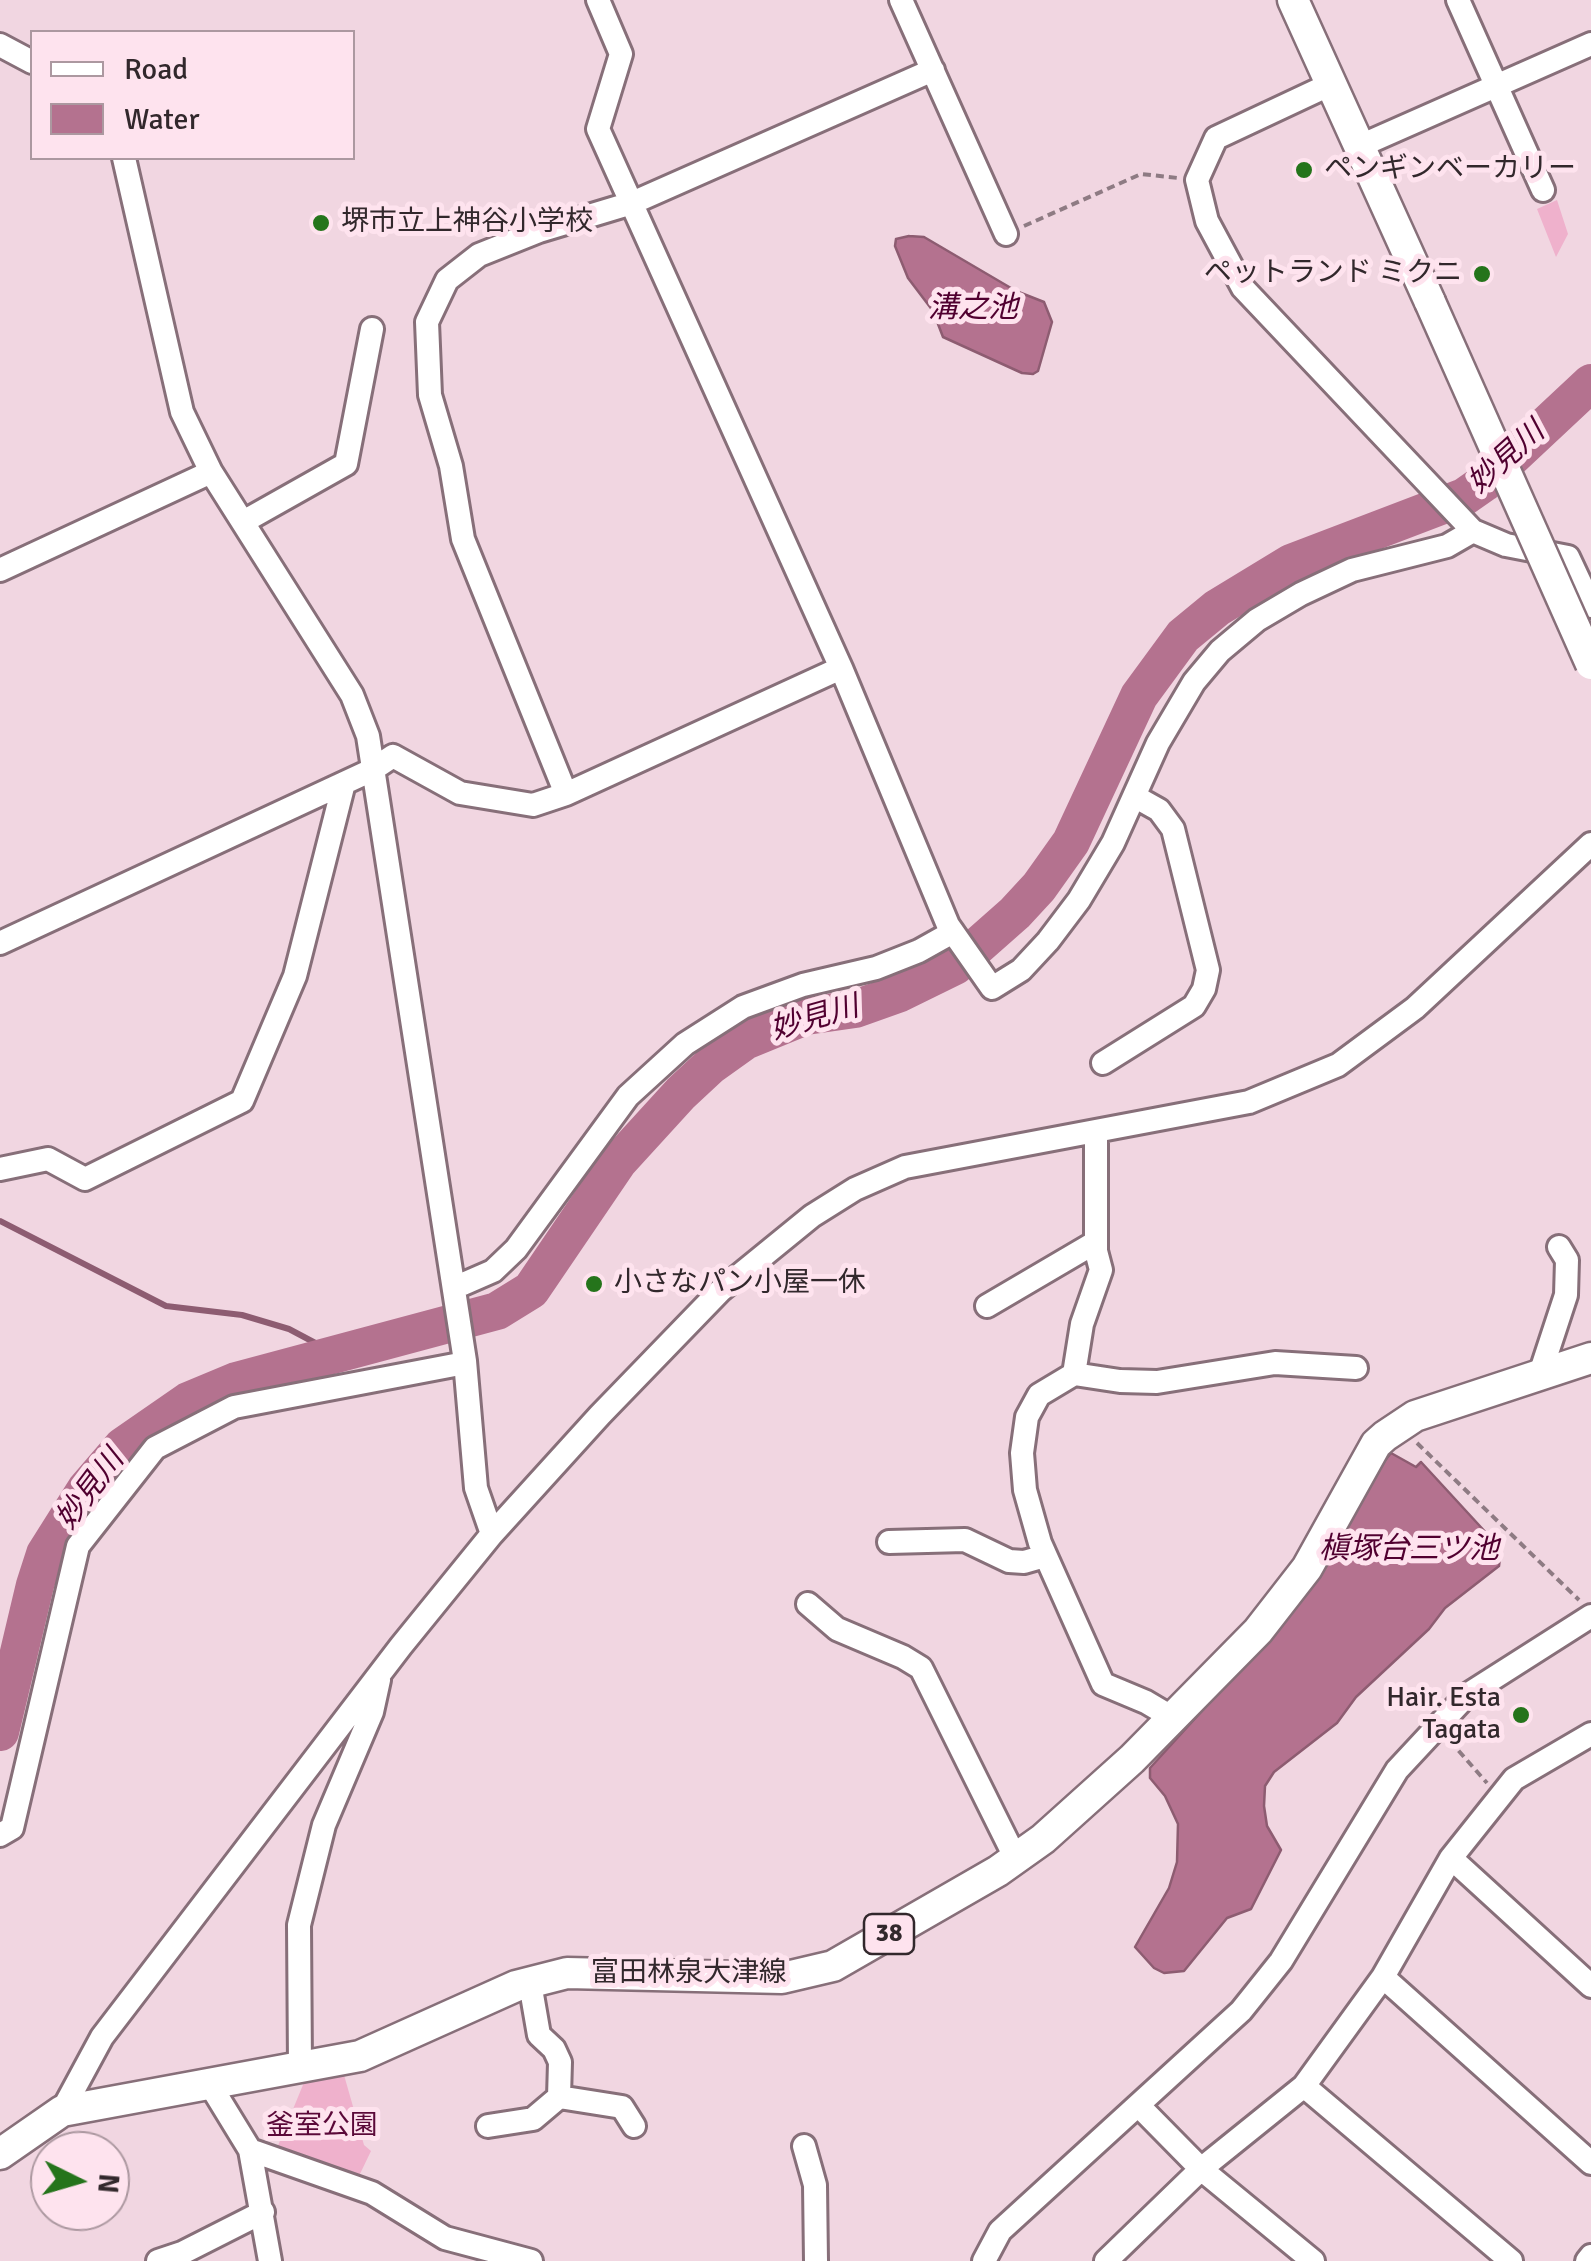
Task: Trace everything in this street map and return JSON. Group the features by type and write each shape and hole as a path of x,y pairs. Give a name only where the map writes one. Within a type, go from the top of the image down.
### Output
{"main road":[{"path":"1293,0 1591,664"},
{"name":"富田林泉大津線","path":"0,2154 62,2111 360,2056 516,1986 567,1973 782,1978 833,1966 1016,1858 1058,1826 1173,1718 1258,1631 1295,1584 1376,1444 1385,1436 1415,1416 1591,1358"}],"street":[{"path":"598,0 622,54 598,129 842,668 953,932 992,988 1021,970 1079,900 1113,842 1158,743 1194,682 1220,651 1257,620 1301,594 1352,570 1447,546 1473,531"},
{"path":"900,0 1006,234"},
{"path":"1458,0 1542,190"},
{"path":"1360,146 1591,44"},
{"path":"0,45 30,61"},
{"path":"566,794 463,538 451,466 430,395 427,322 447,280 478,255 539,231 632,203 933,70"},
{"path":"1331,84 1216,138 1197,180 1207,221 1243,288 1473,531 1506,545 1568,556 1591,606"},
{"path":"124,160 182,412 211,472 352,695 368,736 465,1362 476,1488 492,1534"},
{"path":"244,522 346,464 372,329"},
{"path":"0,570 211,472"},
{"path":"0,943 372,770 393,756 460,794 533,806 842,668"},
{"path":"0,1169 48,1159 85,1179 242,1101 295,976 344,783"},
{"path":"1103,1063 1194,1006 1204,990 1208,970 1172,830 1159,810 1134,796"},
{"path":"62,2111 102,2036 381,1672 492,1534 720,1291 812,1216 855,1190 905,1168 1249,1102 1338,1064 1415,1008 1591,844"},
{"path":"454,1289 493,1271 516,1249 628,1096 685,1044 744,1007 802,984 876,968 953,932"},
{"path":"1074,1374 1082,1324 1101,1270 1096,1242 1096,1131"},
{"path":"987,1306 1096,1242"},
{"path":"1540,1374 1566,1295 1580,1274 1559,1247"},
{"path":"0,1835 12,1828 78,1546 154,1448 234,1407 465,1362"},
{"path":"1173,1718 1103,1684 1045,1556 1024,1490 1022,1453 1027,1417 1039,1396 1074,1374 1157,1382 1276,1363 1356,1368"},
{"path":"889,1542 966,1540 1009,1562 1045,1556"},
{"path":"808,1604 837,1629 921,1668 1016,1858"},
{"path":"984,2261 1000,2231 1240,2010 1282,1960 1397,1770 1468,1696 1591,1613"},
{"path":"300,2067 298,1925 324,1825 372,1712 381,1672"},
{"path":"1110,2260 1201,2169 1304,2086 1383,1976 1451,1858 1514,1779 1589,1739"},
{"path":"1451,1858 1591,1986"},
{"path":"1383,1976 1591,2163"},
{"path":"488,2126 533,2119 559,2097 560,2062 554,2048 539,2036 530,1983"},
{"path":"209,2083 250,2150 270,2261"},
{"path":"1304,2086 1510,2261"},
{"path":"559,2097 622,2107 634,2126"},
{"path":"1139,2106 1201,2169 1313,2261"},
{"path":"804,2146 815,2185 816,2261"},
{"path":"250,2150 372,2193 445,2238 531,2261"},
{"path":"158,2261 263,2212"}],"path":[{"path":"1006,234 1142,174 1197,180"},
{"path":"1420,1446 1591,1613"},
{"path":"1438,1727 1500,1798"}],"green space":[{"path":"1557,200 1568,234 1556,257 1537,209"},
{"name":"釜室公園","path":"344,2075 364,2145 371,2151 359,2176 277,2148 305,2080"}],"water":[{"name":"溝之池","path":"924,237 1016,291 1044,302 1052,322 1038,371 1022,373 943,337 933,311 908,278 895,246 896,239"},
{"name":"槇塚台三ツ池","path":"1391,1453 1416,1467 1421,1462 1501,1549 1499,1566 1445,1608 1429,1629 1356,1697 1337,1723 1274,1772 1265,1786 1264,1806 1267,1826 1281,1850 1251,1909 1227,1918 1184,1971 1164,1973 1135,1947 1169,1888 1177,1862 1178,1824 1165,1796 1150,1778 1150,1768 1270,1636"}],"waterway":[{"name":"妙見川","path":"0,1732 45,1554 86,1489 123,1446 188,1401 236,1381 497,1311 531,1290 618,1162 710,1066 745,1041 806,1016 855,1009 900,993 955,966 1015,913 1071,842 1139,696 1183,636 1217,608 1291,563 1464,497 1591,383"},
{"path":"0,1221 166,1306 242,1315 289,1329 338,1355"}],"place":[{"name":"ペンギンベーカリー","path":"1304,170"},
{"name":"堺市立上神谷小学校","path":"321,223"},
{"name":"ペットランド ミクニ","path":"1482,274"},
{"name":"小さなパン小屋一休","path":"594,1284"},
{"name":"Hair. Esta Tagata","path":"1521,1715"}]}
